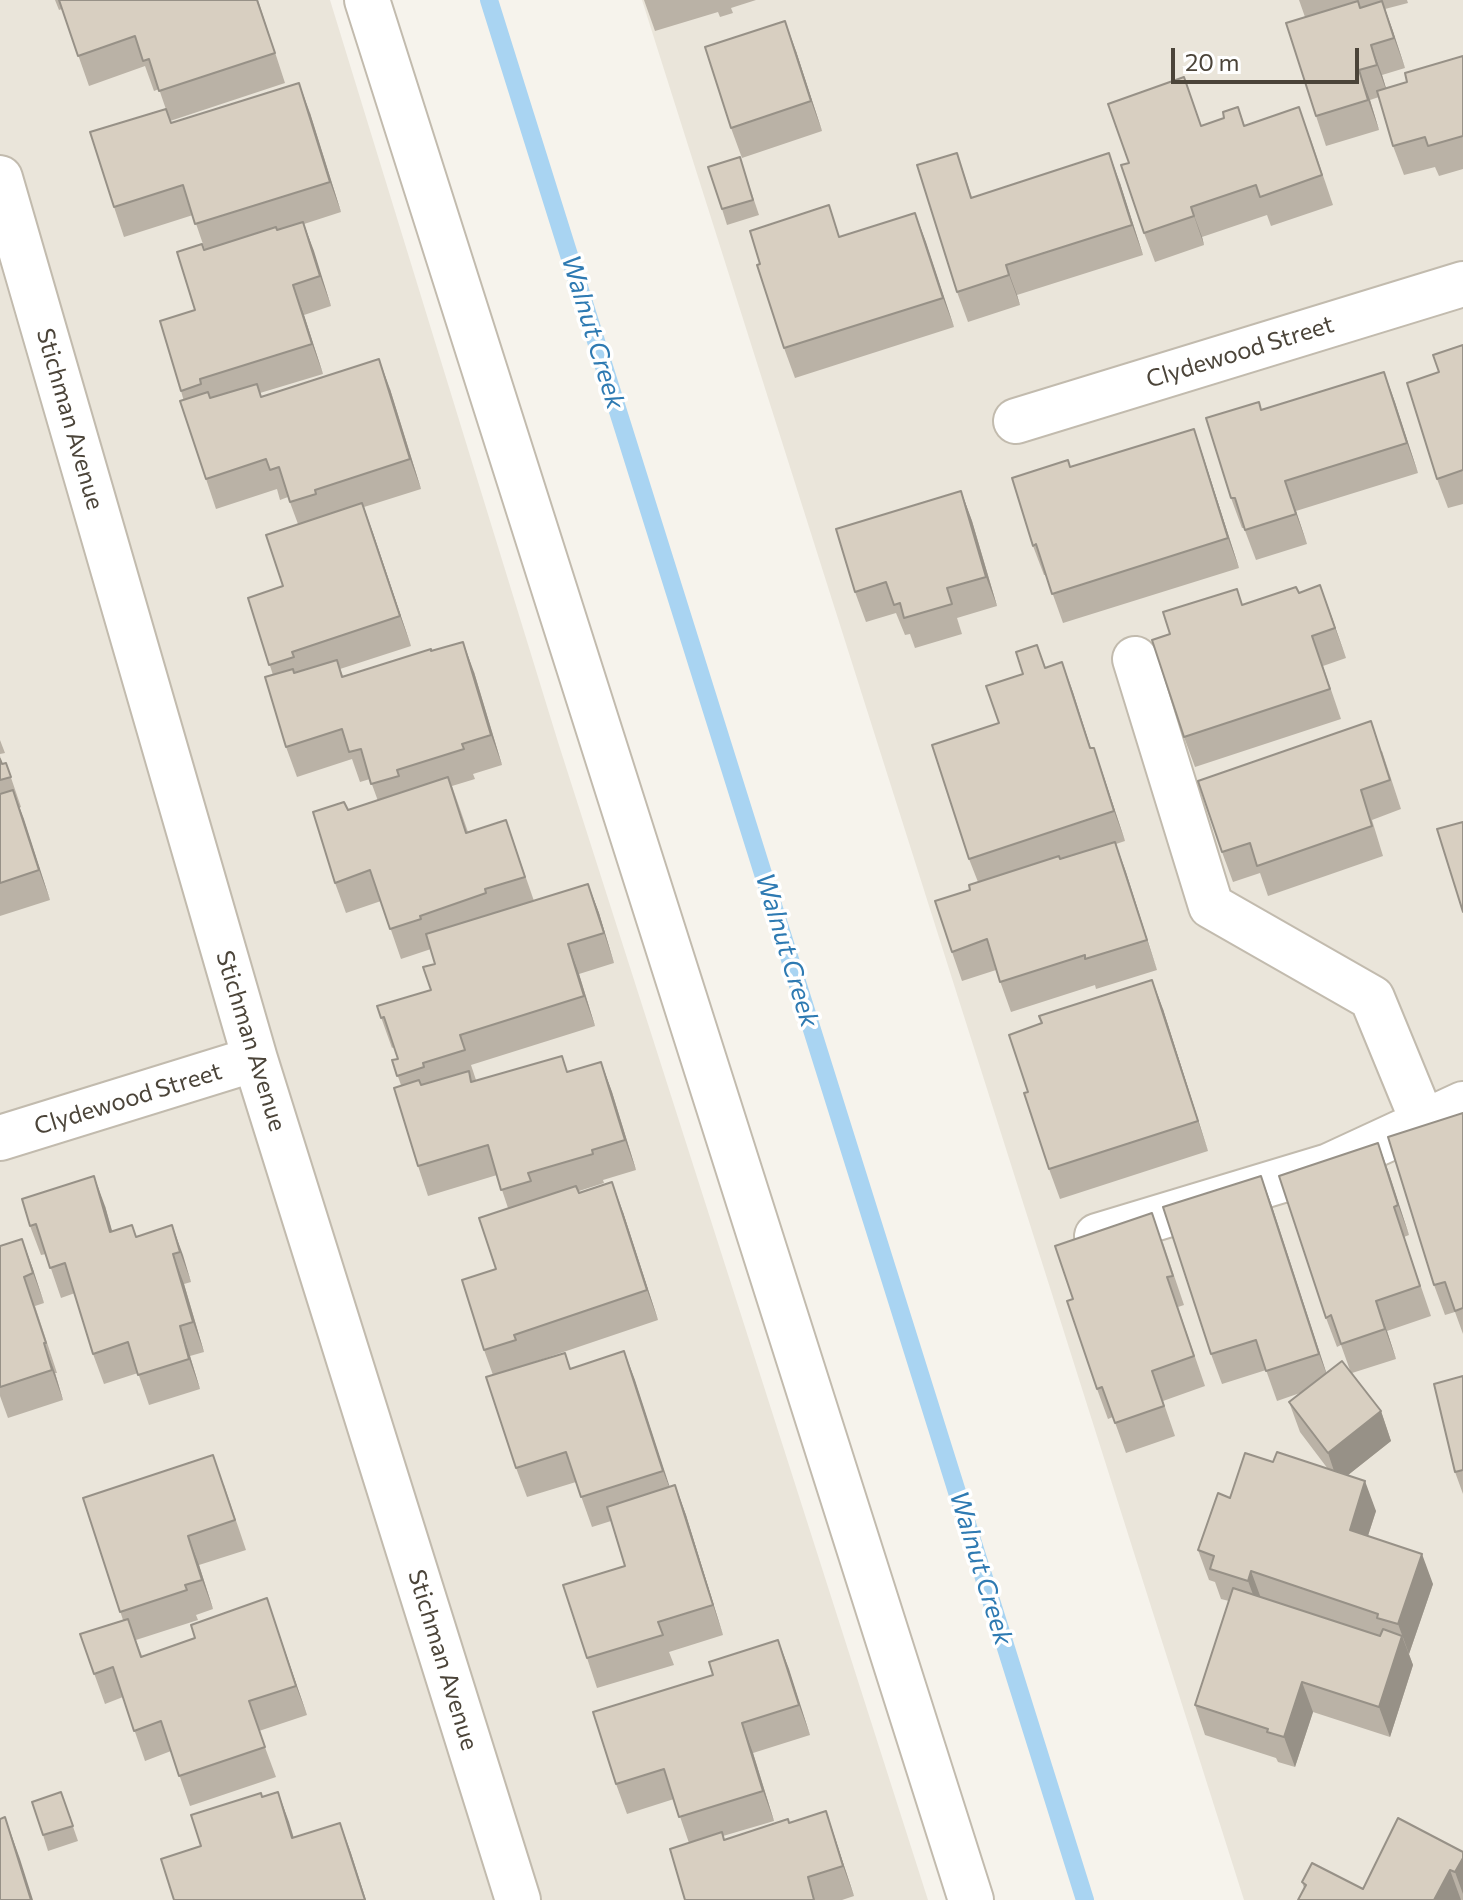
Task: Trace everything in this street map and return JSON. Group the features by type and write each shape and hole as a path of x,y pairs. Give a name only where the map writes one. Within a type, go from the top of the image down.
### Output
{"street":[{"path":"367,0 971,1900"},
{"name":"Stichman Avenue","path":"0,178 255,1059 518,1900"},
{"name":"Clydewood Street","path":"1016,421 1463,284"},
{"path":"1135,659 1211,906 1372,998 1423,1122"},
{"name":"Clydewood Street","path":"0,1138 255,1059"},
{"path":"1062,1246 1329,1166 1463,1104"}],"shaded area":[{"path":"0,0 330,0 558,742 928,1900 0,1900"},
{"path":"642,0 1463,0 1463,1900 1244,1900"}],"building":[{"path":"59,0 257,0 275,53 159,91 149,59 143,61 135,36 78,56"},
{"path":"1358,1 1360,8 1382,1 1394,38 1371,45 1377,65 1359,70 1368,100 1316,116 1286,23"},
{"path":"785,21 811,101 731,128 705,47"},
{"path":"1463,56 1463,136 1428,146 1425,137 1393,146 1377,91 1407,82 1405,73"},
{"path":"1184,77 1201,126 1224,118 1223,112 1238,107 1244,126 1299,107 1322,175 1260,197 1256,185 1191,207 1194,216 1144,233 1121,165 1129,163 1108,104"},
{"path":"299,83 330,182 195,224 183,185 114,207 90,132 166,109 171,123"},
{"path":"957,153 971,198 1109,153 1132,225 1006,265 1009,275 957,292 917,165"},
{"path":"740,157 753,200 722,209 708,167"},
{"path":"829,205 839,237 915,213 943,298 784,348 757,265 760,264 750,231"},
{"path":"303,222 320,276 293,285 312,344 200,379 201,384 181,391 160,321 195,310 177,252 202,244 204,250 276,227 277,230"},
{"path":"1463,345 1463,470 1437,479 1407,383 1439,372 1433,355"},
{"path":"379,359 410,459 315,490 316,494 290,502 279,467 270,470 266,459 206,479 180,401 208,392 210,398 257,384 261,397"},
{"path":"1384,372 1407,443 1285,481 1296,514 1245,530 1235,498 1231,498 1206,418 1259,402 1261,410"},
{"path":"1194,429 1228,538 1052,594 1012,478 1068,460 1070,467"},
{"path":"961,491 986,577 947,588 952,604 904,618 900,603 894,605 886,582 855,592 836,529"},
{"path":"362,503 400,616 292,652 294,657 269,665 248,598 283,586 266,535"},
{"path":"1320,585 1335,628 1312,636 1330,689 1184,737 1152,640 1170,634 1163,612 1237,589 1242,605 1296,587 1299,593"},
{"path":"463,642 491,735 462,744 464,749 397,770 399,776 371,784 361,749 349,752 342,729 286,747 265,677 293,669 294,673 337,660 342,677"},
{"path":"1037,645 1045,668 1062,662 1114,811 969,859 932,745 999,723 986,686 1023,674 1016,652"},
{"path":"1371,721 1390,780 1361,790 1372,826 1257,866 1250,843 1222,852 1198,781"},
{"path":"0,759 2,764 6,763 11,777 0,780"},
{"path":"448,777 466,833 506,820 525,877 485,889 486,893 390,929 370,870 335,883 313,812 344,802 348,810"},
{"path":"13,790 39,870 0,883 0,794"},
{"path":"1463,822 1463,912 1437,829"},
{"path":"1115,842 1147,940 1085,959 1085,955 1000,982 987,939 952,952 935,901 970,890 969,885"},
{"path":"588,884 604,933 568,944 584,996 460,1035 465,1050 423,1063 424,1067 397,1076 392,1060 398,1059 384,1017 381,1018 377,1006 431,990 423,967 435,964 426,934"},
{"path":"1152,980 1198,1121 1049,1169 1009,1035 1042,1023 1039,1016"},
{"path":"562,1056 567,1072 601,1062 625,1140 592,1150 593,1154 528,1173 531,1181 501,1190 488,1145 418,1166 394,1088 419,1080 421,1085 469,1071 471,1082"},
{"path":"1463,1113 1463,1308 1455,1311 1445,1282 1434,1285 1388,1137"},
{"path":"1378,1143 1398,1205 1394,1207 1420,1286 1376,1301 1385,1329 1341,1344 1331,1315 1326,1318 1279,1176"},
{"path":"94,1176 110,1232 132,1225 136,1237 172,1225 180,1252 173,1254 193,1322 180,1326 189,1359 138,1375 128,1342 93,1354 65,1263 50,1268 36,1224 30,1226 22,1199"},
{"path":"1261,1176 1319,1354 1266,1371 1256,1340 1211,1354 1163,1207"},
{"path":"612,1182 647,1290 514,1335 516,1340 484,1350 462,1280 496,1269 479,1218 576,1186 579,1193"},
{"path":"1152,1213 1173,1276 1167,1277 1194,1356 1152,1371 1164,1406 1115,1423 1102,1387 1097,1389 1067,1301 1073,1299 1055,1246"},
{"path":"22,1239 33,1273 24,1277 52,1370 0,1387 0,1246"},
{"path":"624,1351 663,1471 581,1497 566,1452 516,1468 486,1377 565,1353 570,1369"},
{"path":"1342,1361 1381,1411 1328,1453 1289,1402"},
{"path":"1463,1376 1463,1470 1455,1472 1434,1384"},
{"path":"1277,1452 1365,1481 1350,1530 1422,1554 1398,1624 1377,1618 1378,1614 1251,1571 1248,1581 1210,1569 1214,1556 1198,1550 1218,1493 1230,1498 1245,1453 1273,1462"},
{"path":"213,1455 235,1520 188,1536 202,1580 185,1585 187,1590 120,1612 83,1498"},
{"path":"675,1485 713,1605 658,1622 663,1635 587,1658 563,1585 625,1566 607,1507"},
{"path":"1233,1588 1380,1636 1383,1629 1402,1636 1379,1707 1302,1682 1284,1737 1195,1705"},
{"path":"267,1598 296,1686 249,1701 265,1747 179,1776 161,1721 134,1731 113,1667 94,1674 80,1634 128,1619 141,1657 195,1638 191,1625"},
{"path":"778,1640 799,1705 742,1723 763,1791 679,1817 664,1769 616,1784 593,1712 713,1675 709,1662"},
{"path":"61,1792 73,1826 43,1835 32,1802"},
{"path":"278,1792 292,1838 340,1823 365,1900 174,1900 161,1859 201,1846 191,1815 261,1793 262,1797"},
{"path":"826,1811 843,1866 808,1877 814,1900 685,1900 670,1849 722,1832 724,1840 788,1819 789,1823"},
{"path":"5,1817 31,1900 0,1900 0,1819"},
{"path":"1398,1818 1463,1852 1455,1872 1450,1870 1434,1900 1298,1900 1306,1885 1302,1882 1312,1863 1363,1889"}],"waterway":[{"name":"Walnut Creek","path":"489,0 1085,1900"}]}
